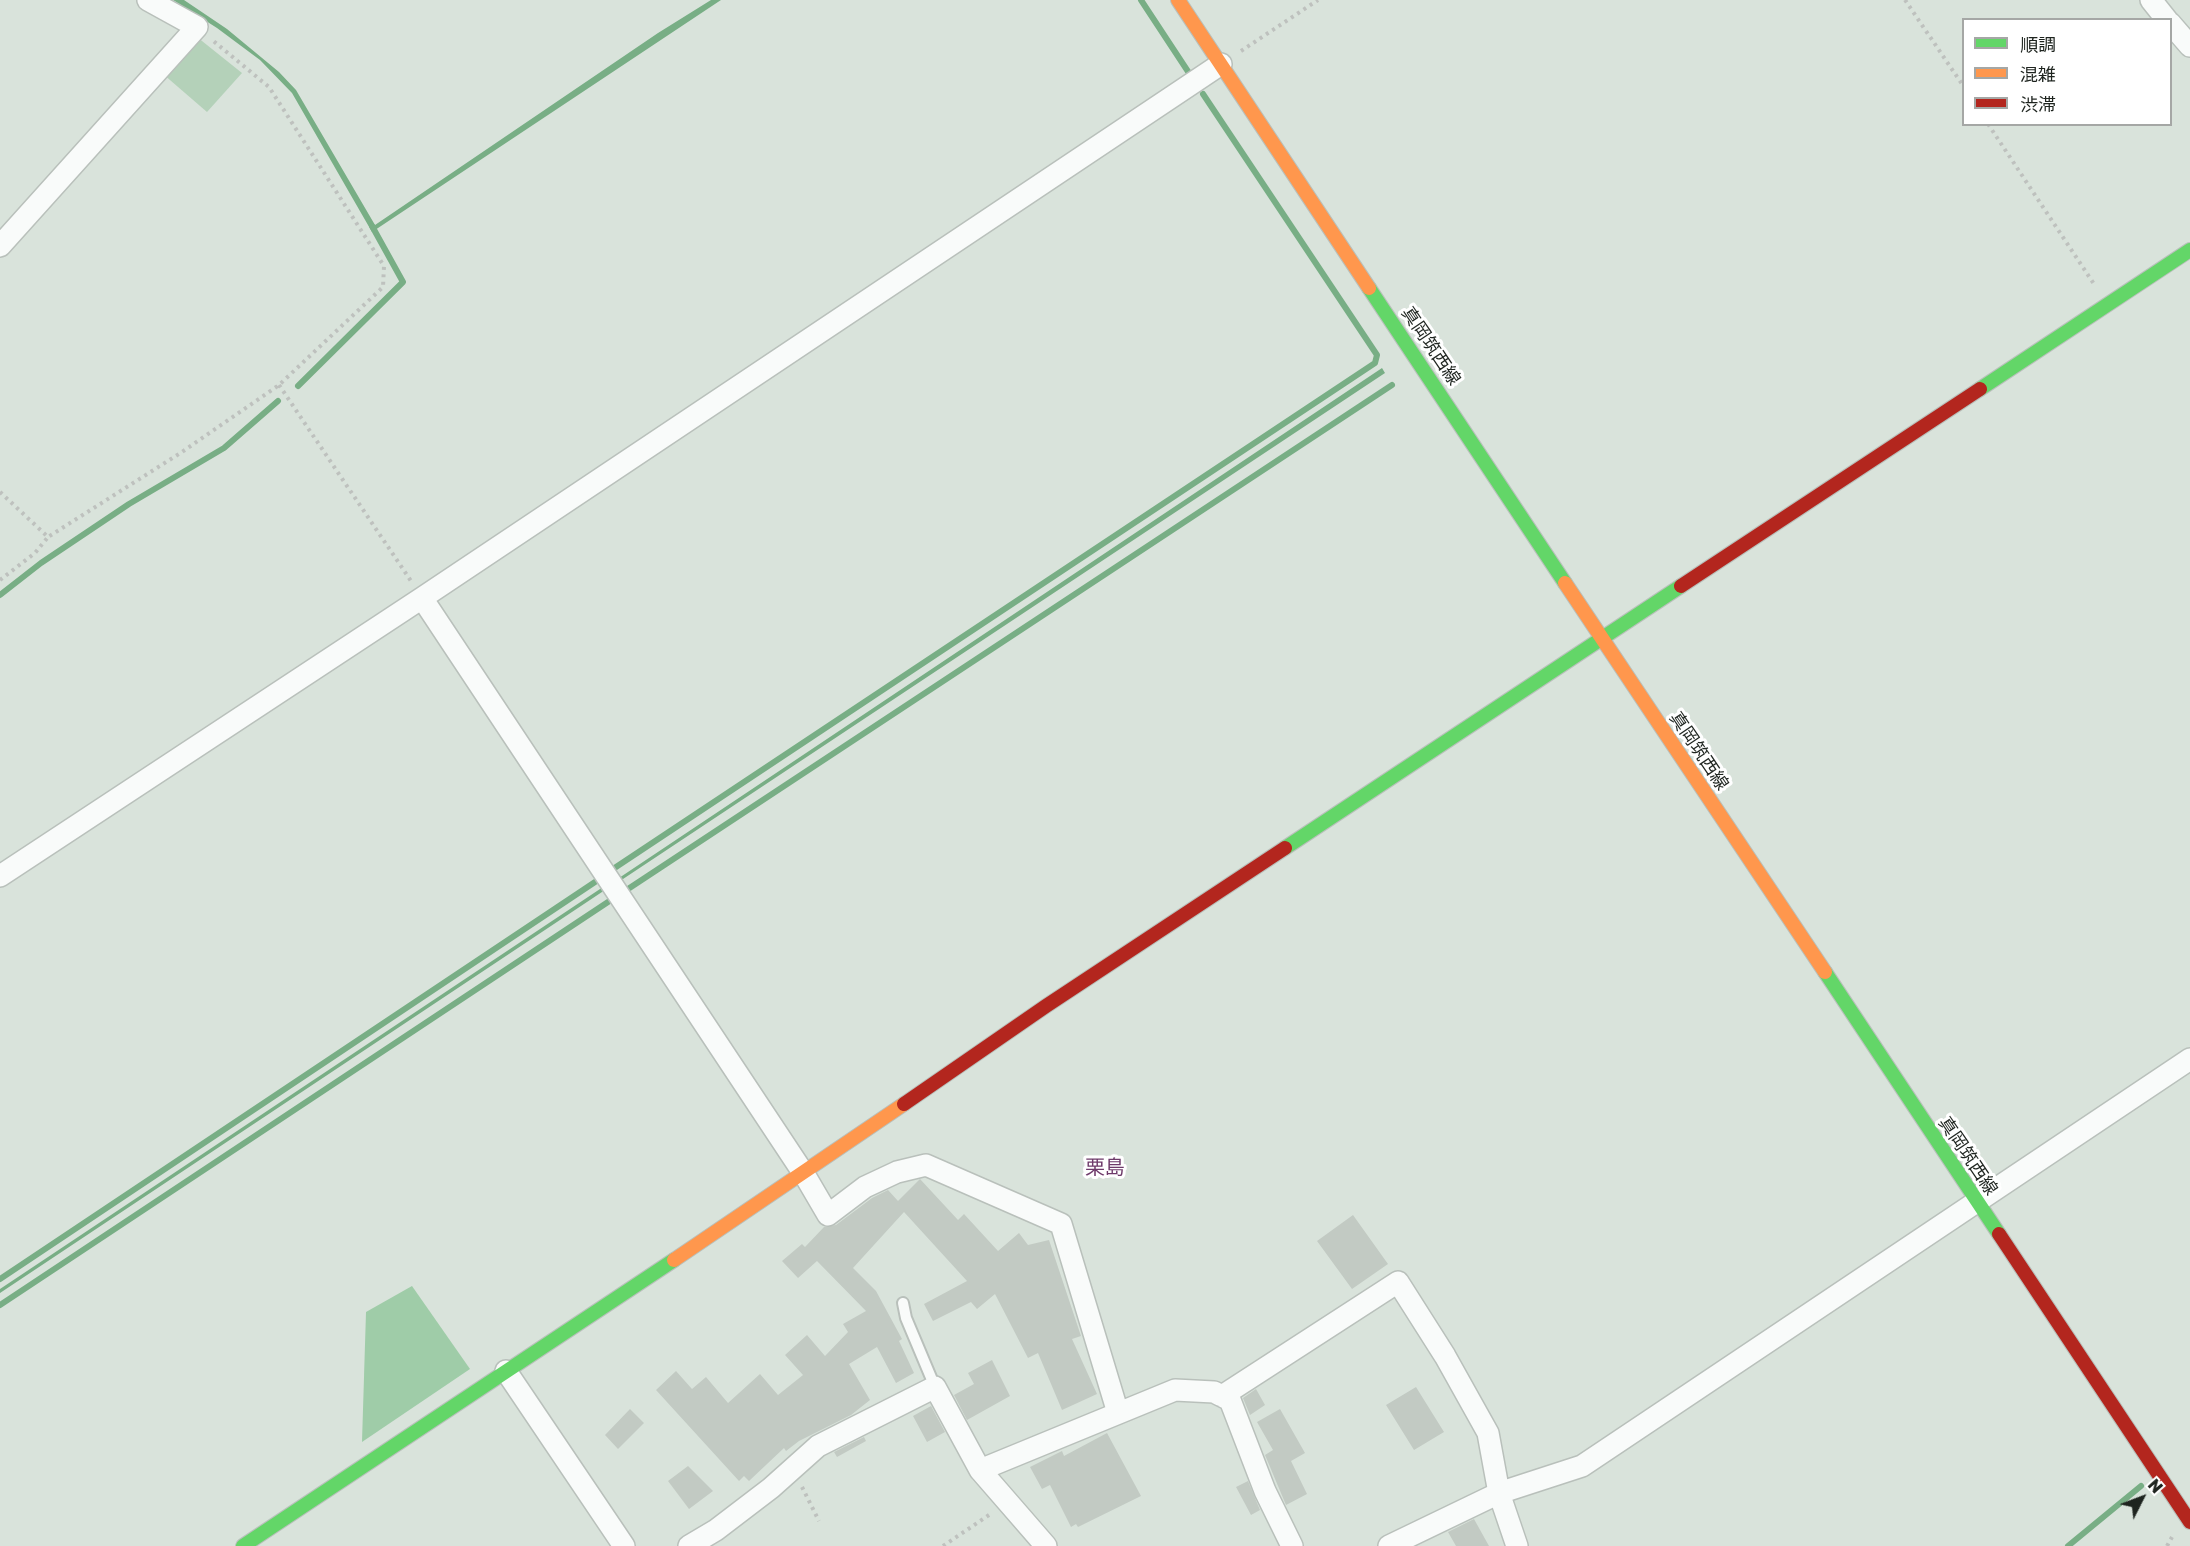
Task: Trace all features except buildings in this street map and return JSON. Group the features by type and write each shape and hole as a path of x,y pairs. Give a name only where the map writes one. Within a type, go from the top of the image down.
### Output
{"street":[{"path":"0,246 196,27 148,0"},
{"name":"真岡筑西線","path":"1178,0 1977,1202 2188,1515"},
{"path":"2151,0 2166,18"},
{"path":"2172,25 2190,46"},
{"path":"0,876 422,598 1221,64"},
{"path":"243,1546 804,1174 1046,1006 2190,250"},
{"path":"422,598 804,1174 828,1215 865,1187 897,1172 927,1165 1061,1224 1118,1413"},
{"path":"1389,1546 1499,1493 1582,1466 2190,1059"},
{"path":"1222,1396 1398,1282 1445,1356 1488,1432 1499,1493 1517,1546"},
{"path":"506,1371 624,1546"},
{"path":"689,1546 716,1530 818,1446 935,1387 980,1470 1046,1546"},
{"path":"980,1470 1175,1390 1214,1392 1230,1400 1265,1491 1292,1546"}],"lane":[{"path":"903,1303 906,1318 935,1387"}],"path":[{"path":"1221,64 1317,0"},
{"path":"1905,0 1962,84"},
{"path":"0,580 35,553 48,537 182,452 279,386 383,287 384,266 269,87 196,27"},
{"path":"1989,126 2108,304"},
{"path":"279,386 422,598"},
{"path":"0,492 48,537"},
{"path":"790,1471 806,1493 819,1521"},
{"path":"943,1546 1008,1502"}],"shaded area":[{"path":"173,0 184,0 227,29 279,72 296,90 375,225 658,33 711,0 721,0 372,232 292,93 260,60 217,28"},
{"path":"197,37 242,73 207,112 163,74"},
{"path":"1382,368 1385,373 620,881 619,878"},
{"path":"603,887 605,890 0,1293 0,1289"},
{"path":"412,1286 470,1369 362,1442 366,1312"}],"waterway":[{"path":"1141,0 1189,73"},
{"path":"613,869 1375,363 1377,355 1203,94"},
{"path":"298,386 403,282 372,226"},
{"path":"628,889 1392,385"},
{"path":"0,595 41,563 129,504 224,448 278,401"},
{"path":"0,1279 595,882"},
{"path":"0,1305 608,902"},
{"path":"2068,1546 2141,1486"}],"traffic: fast":[{"path":"1980,389 2190,250"},
{"path":"1369,288 1565,583"},
{"path":"1285,848 1681,586"},
{"path":"1825,972 1999,1234"},
{"path":"243,1546 674,1260"}],"traffic: slow":[{"path":"1178,0 1369,288"},
{"path":"1565,583 1825,972"},
{"path":"674,1260 904,1104"}],"traffic: jam":[{"path":"1681,586 1980,389"},
{"path":"904,1104 1046,1006 1285,848"},
{"path":"1999,1234 2190,1522"}],"district":[{"name":"栗島","path":"1105,1168"}]}
